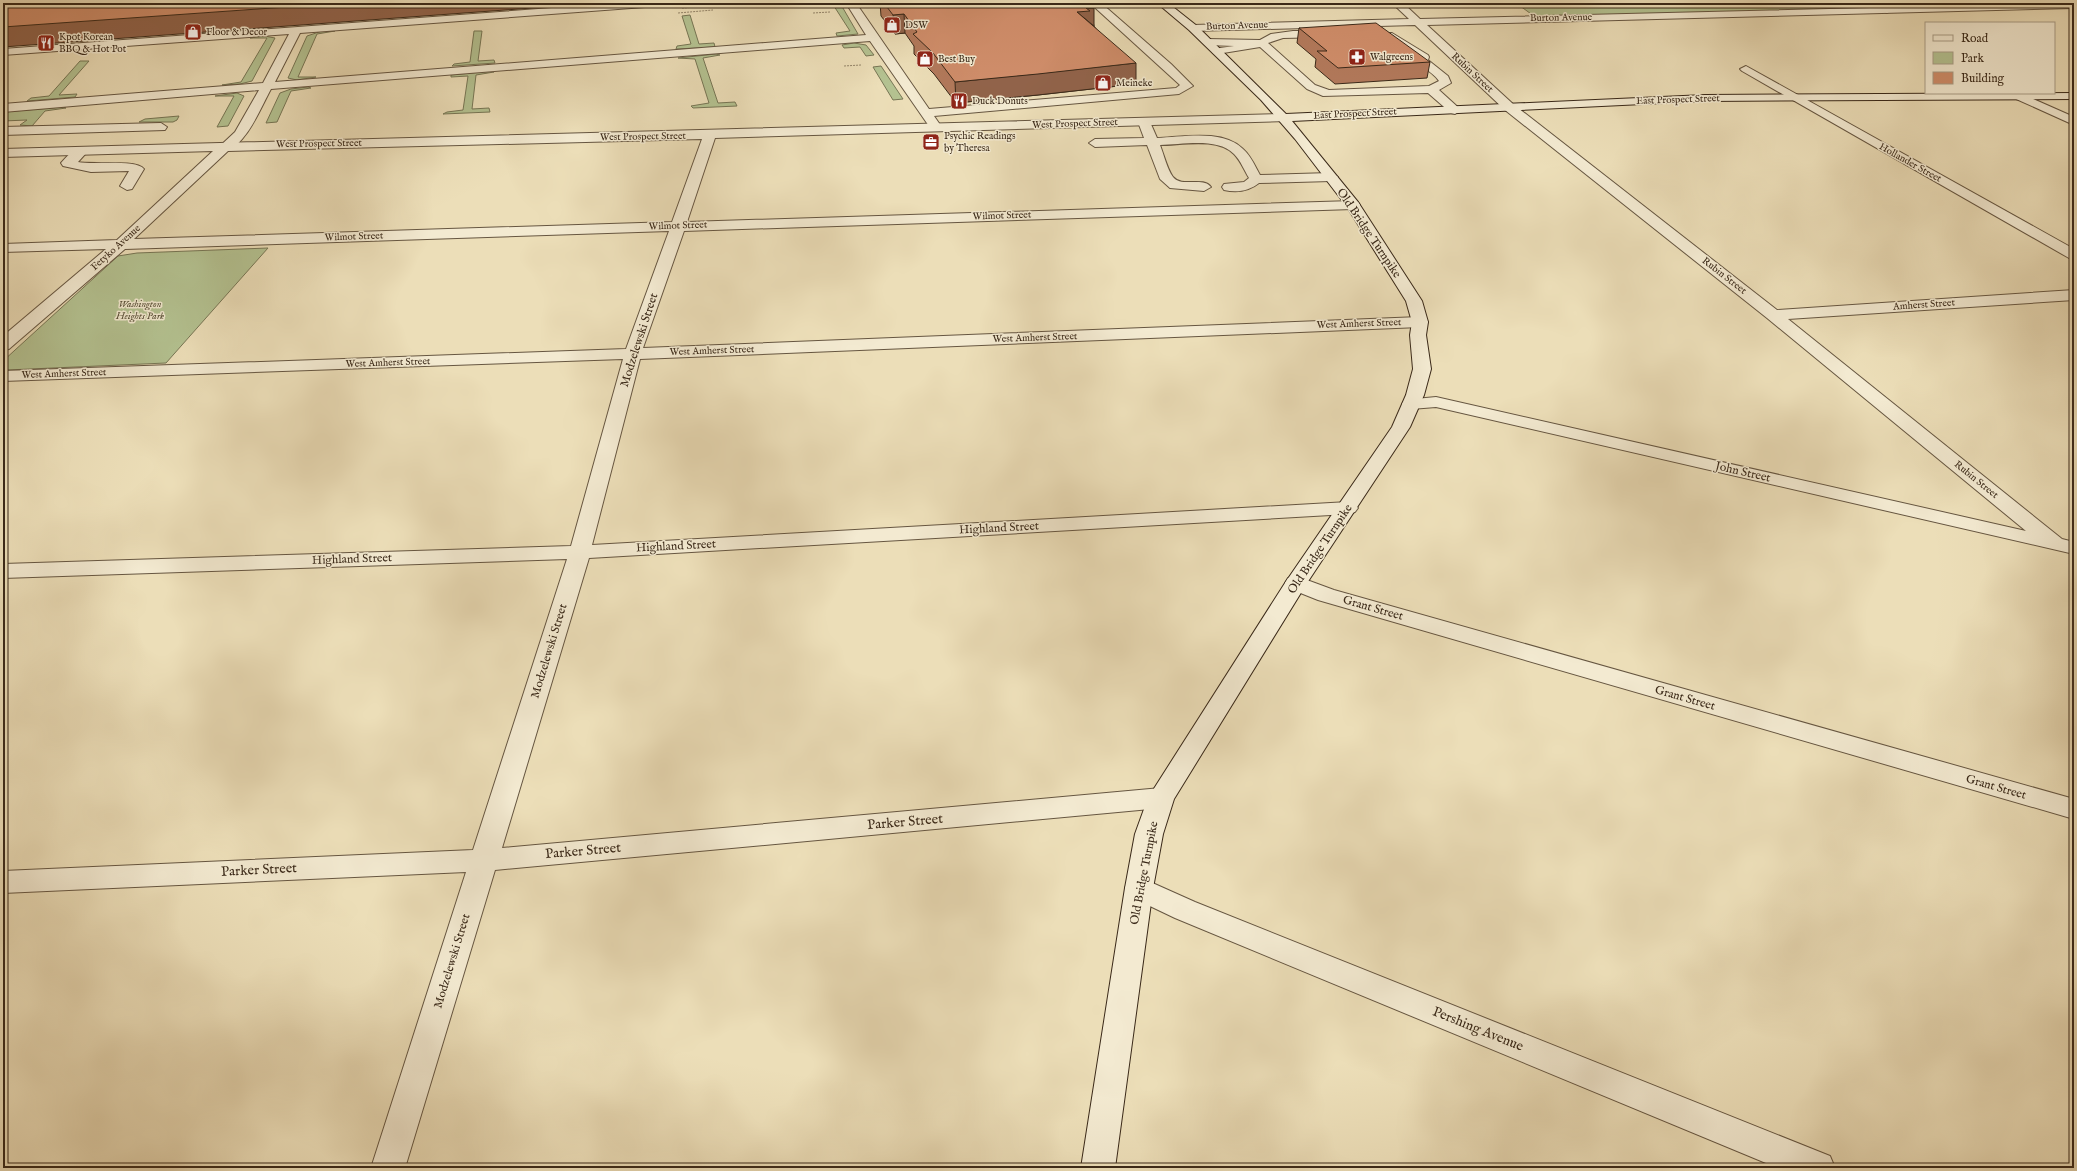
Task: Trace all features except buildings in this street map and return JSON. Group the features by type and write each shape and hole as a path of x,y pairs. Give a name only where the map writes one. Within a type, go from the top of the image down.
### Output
{"street":[{"path":"3,52 658,3"},
{"path":"851,3 873,38 927,113 936,129"},
{"path":"927,113 1179,91 1187,86 1167,66 1095,3"},
{"name":"Old Bridge Turnpike","path":"1098,1168 1139,888 1149,834 1160,798 1296,583 1348,508 1401,427 1411,404 1422,369 1418,335 1420,322 1414,301 1353,205 1283,118 1193,28 1162,3"},
{"name":"Rubin Street","path":"1397,3 1509,107 2065,546"},
{"path":"1870,3 1887,10"},
{"name":"Burton Avenue","path":"1193,28 1887,10 2018,5 2074,6"},
{"path":"1207,42 1262,43 1317,91 1342,93 1432,89 1445,83 1444,78 1422,61 1410,59 1378,36 1379,32 1369,23"},
{"name":"Fetyko Avenue","path":"3,345 120,244 240,134 296,30"},
{"path":"1217,51 1248,48 1262,43 1266,39 1281,36 1379,32"},
{"path":"3,108 873,38"},
{"name":"Hollander Street","path":"1746,69 2074,255"},
{"path":"1432,89 1454,110"},
{"path":"2018,96 2074,121"},
{"name":"East Prospect Street","path":"1283,118 1690,99 2074,96"},
{"name":"West Prospect Street","path":"3,154 936,129 1283,118"},
{"path":"1144,122 1167,179 1175,185 1204,187"},
{"path":"3,131 161,127"},
{"name":"Modzelewski Street","path":"388,1168 580,552 633,354 710,135"},
{"path":"1095,143 1211,140 1228,143 1238,149 1256,179"},
{"path":"82,151 68,163 80,167 133,166 137,169 127,186"},
{"path":"1229,187 1248,186 1256,179 1331,177"},
{"name":"Wilmot Street","path":"3,248 1353,205"},
{"name":"Amherst Street","path":"1773,315 2074,295"},
{"name":"West Amherst Street","path":"3,376 633,354 1420,322"},
{"name":"John Street","path":"1411,404 1436,402 2065,546"},
{"name":"Highland Street","path":"3,571 580,552 1348,508"},
{"name":"Grant Street","path":"1296,583 1326,594 2074,809"},
{"name":"Parker Street","path":"3,882 484,860 1160,798"},
{"name":"Pershing Avenue","path":"1139,888 1185,910 1818,1168"}],"path":[{"path":"683,4 686,14"},
{"path":"678,13 686,14 713,10"},
{"path":"844,66 864,65"}],"green space":[{"path":"832,3 840,3 858,34 837,36 836,33 850,31"},
{"path":"1516,3 1816,3 1832,12 1538,19"},
{"path":"690,15 699,44 714,43 715,47 676,49 677,46 691,44 682,16"},
{"path":"322,31 335,31 317,34 298,77 316,77 297,80 288,78 307,36"},
{"path":"474,31 482,31 478,61 494,60 495,63 452,66 454,64 470,62"},
{"path":"264,36 275,38 252,81 240,84 222,85 241,82 267,38 250,38"},
{"path":"854,43 866,45 874,55 866,56 860,47 844,48 842,45"},
{"path":"716,54 720,55 703,58 718,103 735,102 737,106 693,108 691,106 709,103 695,59 678,58"},
{"path":"80,61 89,61 59,95 77,94 75,97 27,101 31,98 49,96"},
{"path":"881,66 903,99 893,100 873,67"},
{"path":"491,71 494,72 476,75 472,109 489,108 490,112 443,114 463,110 468,76 451,77 451,75"},
{"path":"311,88 291,91 277,122 266,123 280,93 291,89"},
{"path":"237,93 244,96 228,126 217,127 234,96 215,96"},
{"path":"66,108 45,111 32,126 20,125 27,120 3,121 3,112"},
{"path":"179,116 177,120 173,122 139,122 145,119"},
{"name":"Washington Heights Park","path":"268,248 166,363 7,370 3,366 3,361 118,256 137,253"}],"place":[{"name":"DSW","path":"892,25"},
{"name":"Floor & Decor","path":"193,32"},
{"name":"Kpot Korean BBQ & Hot Pot","path":"46,43"},
{"name":"Walgreens","path":"1357,57"},
{"name":"Best Buy","path":"925,59"},
{"name":"Meineke","path":"1103,83"},
{"name":"Duck Donuts","path":"959,101"},
{"name":"Psychic Readings by Theresa","path":"931,142"}]}
